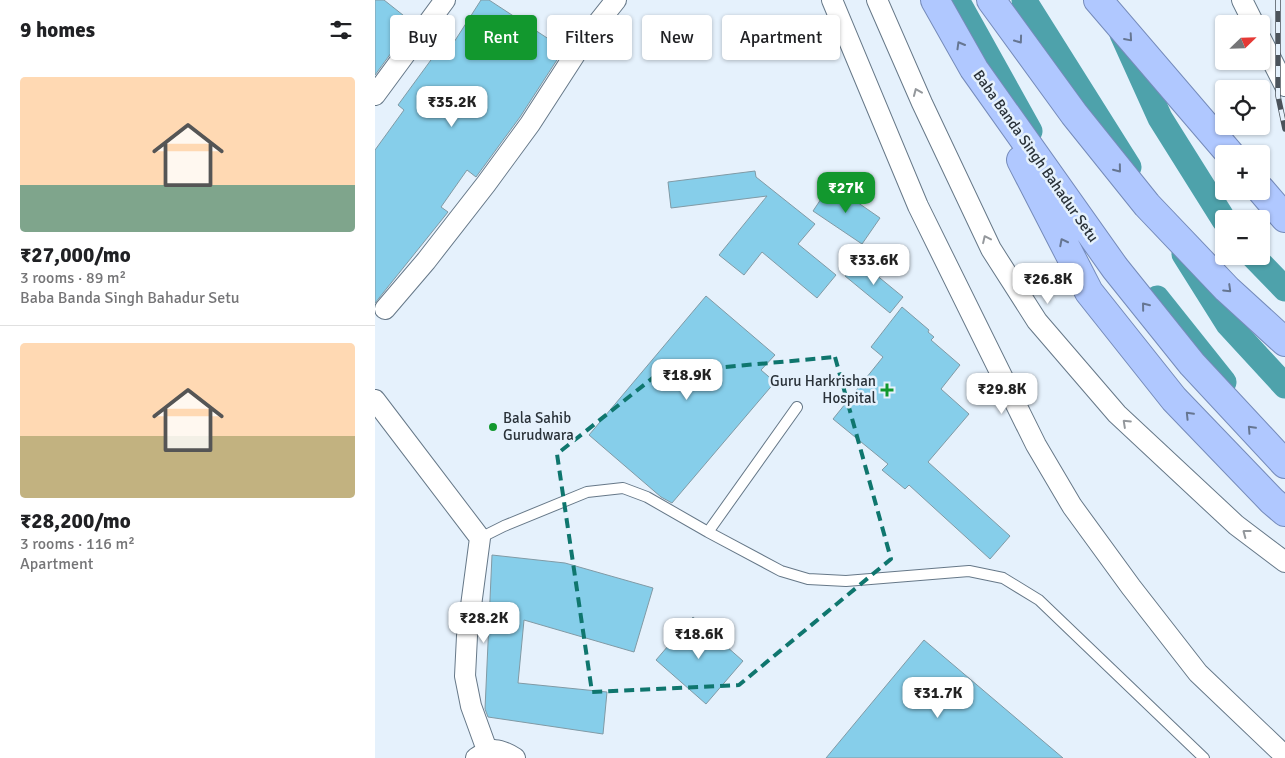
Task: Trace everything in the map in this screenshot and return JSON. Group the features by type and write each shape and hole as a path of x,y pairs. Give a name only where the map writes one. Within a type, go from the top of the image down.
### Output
{"highway":[{"name":"Baba Banda Singh Bahadur Setu","path":"935,0 974,69 1115,268 1192,364 1285,464"},
{"path":"991,0 1074,114 1147,204 1227,289 1285,342"},
{"path":"1098,0 1222,145"},
{"path":"974,69 1089,292 1174,400 1285,512"},
{"path":"1270,200 1285,218"}],"street":[{"path":"375,95 445,0"},
{"path":"385,309 487,184 530,124 585,39 616,0"},
{"path":"832,0 918,206 1036,445 1072,506 1198,674 1285,756"},
{"path":"877,0 922,103 991,249 1037,321 1117,414 1236,525 1285,562"},
{"path":"1242,0 1250,15"},
{"path":"1270,57 1285,86"},
{"path":"375,400 480,538 467,636 465,676 481,754 504,751 515,758"}],"lane":[{"path":"708,532 797,406"},
{"path":"480,538 504,526 587,492 623,488 647,497 781,571 808,579 846,581 969,571 1003,578 1039,600 1204,758"}],"highlighted area":[{"path":"835,357 891,559 739,685 592,692 557,454 659,373"}],"building":[{"path":"375,0 384,0 403,15 390,15 390,54 375,75"},
{"path":"481,0 489,0 512,15 471,15"},
{"path":"465,25 465,60 537,60 537,31 547,38 547,60 557,60 520,117 476,177 467,170 441,207 448,212 375,303 375,150 404,110 398,105 431,60 455,60 455,41"},
{"path":"755,171 756,177 815,224 798,244 836,275 817,298 762,252 744,275 719,255 767,196 671,208 668,182"},
{"path":"831,184 880,218 862,244 813,211"},
{"path":"858,260 903,297 890,313 845,276"},
{"path":"706,296 775,355 761,370 775,382 672,503 661,497 589,435"},
{"path":"902,307 929,330 928,332 934,337 931,340 960,365 941,389 969,414 928,462 1010,536 990,559 909,485 905,489 882,470 888,464 833,419 883,357 871,347"},
{"path":"492,555 565,563 653,588 634,652 524,620 518,683 607,692 603,734 488,717 485,709"},
{"path":"693,617 743,661 706,704 656,660"},
{"path":"924,640 1063,758 826,758"}],"waterway":[{"path":"957,0 1030,131"},
{"path":"1024,0 1129,167"},
{"path":"1122,34 1160,118 1218,210"},
{"path":"1184,254 1228,324 1285,386"},
{"path":"1262,265 1285,289"},
{"path":"1157,298 1224,382"}],"railway":[{"path":"1278,0 1278,96 1285,129"}],"place":[{"name":"Guru Harkrishan Hospital","path":"887,390"},
{"name":"Bala Sahib Gurudwara","path":"493,427"}]}
